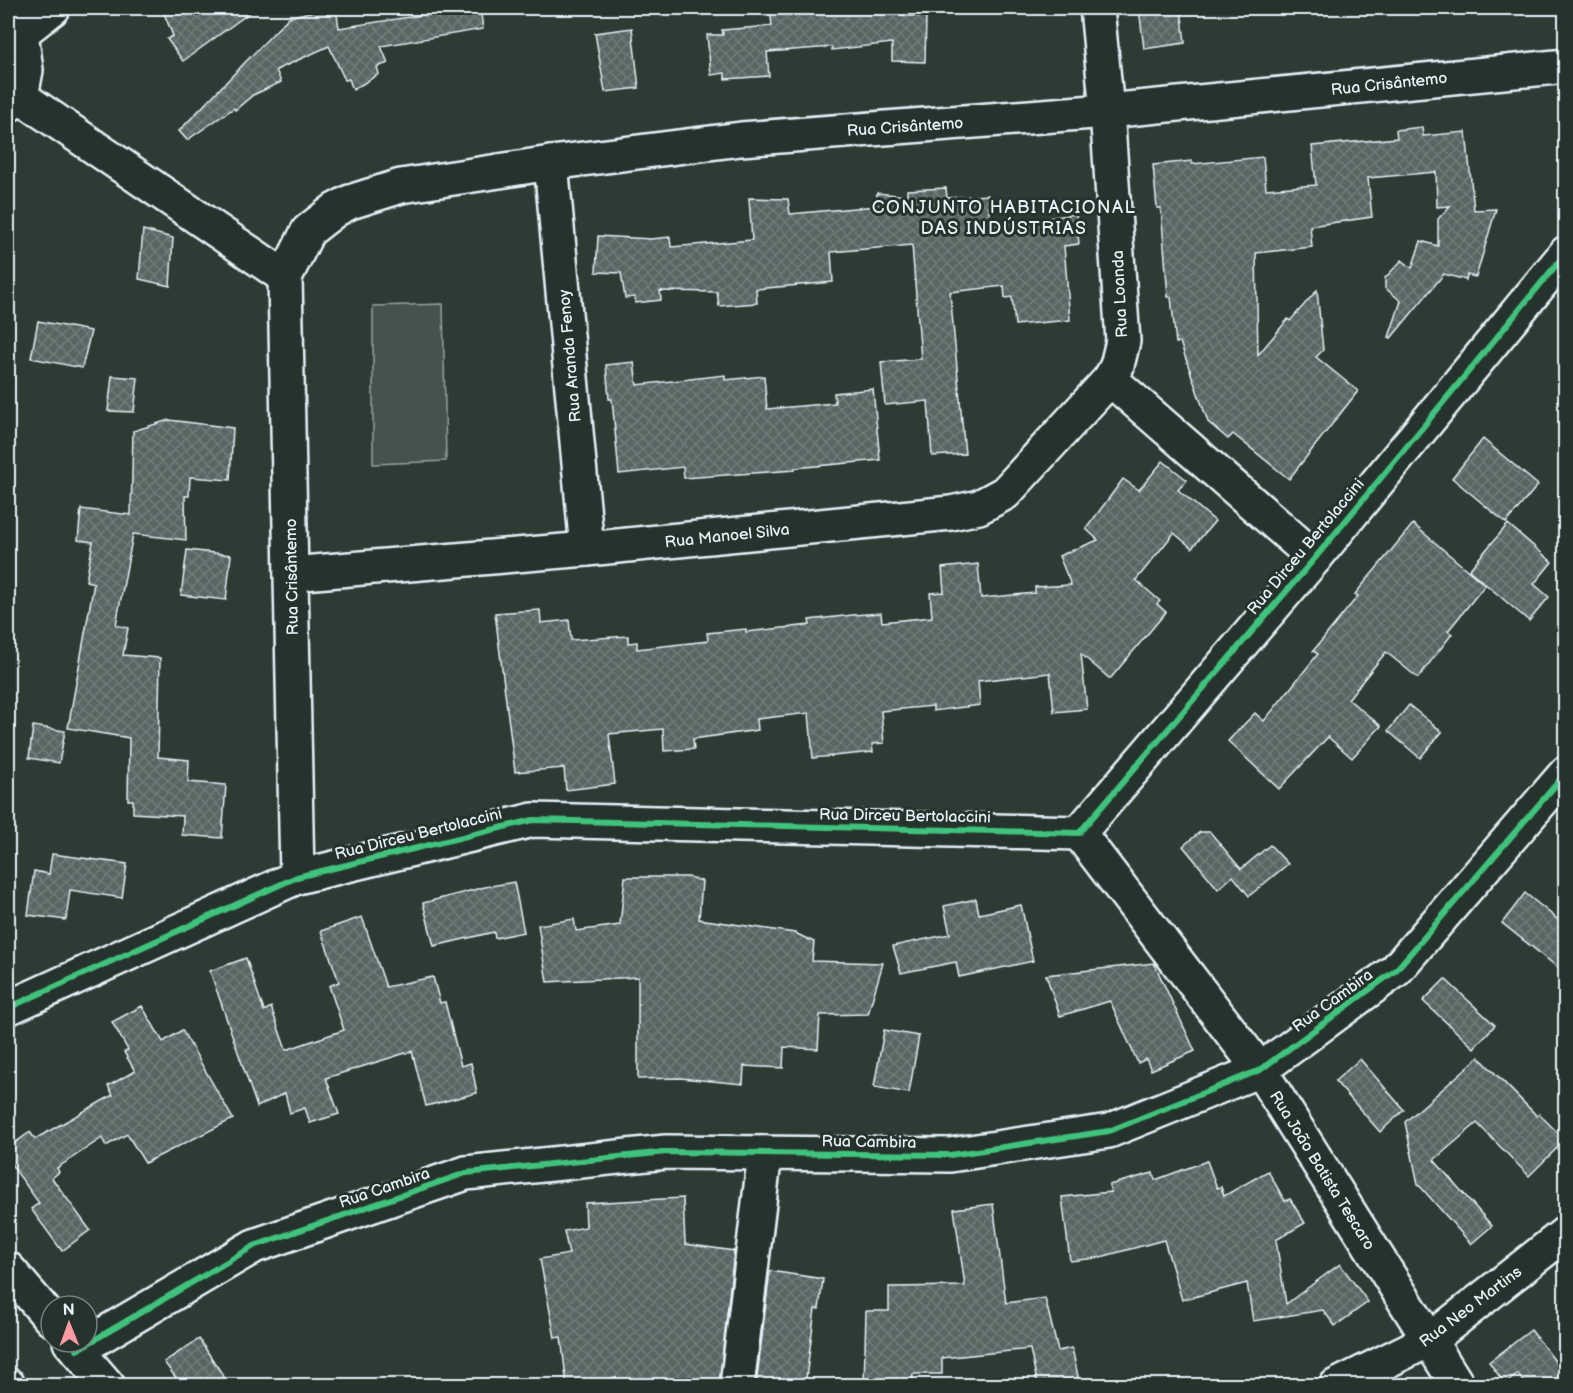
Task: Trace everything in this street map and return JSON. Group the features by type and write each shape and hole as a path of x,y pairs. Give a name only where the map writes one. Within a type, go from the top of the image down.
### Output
{"street":[{"path":"53,8 14,21 26,70 14,101 285,277"},
{"name":"Rua Loanda","path":"1097,8 1107,111 1123,341 1119,360 1110,379"},
{"name":"Rua Crisântemo","path":"297,877 285,277 308,231 335,210 350,202 401,186 551,163 741,138 1107,111 1566,66"},
{"name":"Rua Aranda Fenoy","path":"551,163 587,549"},
{"name":"Rua Dirceu Bertolaccini","path":"8,1008 297,877 533,820 1079,833 1315,558 1566,253"},
{"path":"1110,379 1315,558"},
{"name":"Rua Manoel Silva","path":"291,574 587,549 951,513 979,507 1005,493 1110,379"},
{"name":"Rua Cambira","path":"99,1332 254,1246 466,1173 666,1152 950,1155 1109,1131 1260,1070 1396,970 1566,773"},
{"name":"Rua João Batista Tescaro","path":"1079,833 1260,1070 1431,1339 1458,1386"},
{"path":"737,1386 765,1153"},
{"name":"Rua Neo Martins","path":"1336,1386 1431,1339 1566,1233"},
{"path":"8,1269 39,1305"},
{"path":"81,1354 108,1386"}],"shaded area":[{"path":"443,304 446,461 373,464 373,306"}],"building":[{"path":"162,8 256,8 183,61 167,39 173,36"},
{"path":"336,8 339,28 467,8 480,8 483,29 381,46 388,63 377,67 379,74 353,90 349,79 345,80 329,46 276,70 281,82 253,95 235,110 234,108 187,140 179,131 289,17"},
{"path":"770,8 904,8 903,16 926,16 925,62 892,61 892,43 832,50 832,47 767,52 769,76 725,79 725,73 711,75 707,35 723,35 722,30 772,26"},
{"path":"1139,8 1181,8 1185,43 1144,49"},
{"path":"632,28 639,88 605,92 595,33"},
{"path":"1422,127 1423,136 1466,132 1474,210 1496,209 1476,277 1467,275 1466,280 1444,274 1391,338 1389,337 1401,301 1385,288 1385,278 1402,260 1412,268 1421,241 1438,246 1438,219 1450,206 1437,207 1436,172 1368,178 1372,217 1310,226 1312,247 1256,253 1258,355 1288,319 1290,321 1317,290 1323,350 1316,357 1358,391 1289,479 1233,434 1228,439 1208,422 1180,342 1176,343 1171,297 1168,297 1161,208 1157,208 1153,165 1192,161 1192,164 1263,157 1266,189 1316,185 1312,146 1397,138 1396,130"},
{"path":"946,188 947,198 988,195 990,226 1076,214 1079,244 1064,246 1070,320 1015,325 1012,297 1005,298 1004,286 950,292 965,454 932,456 928,401 885,405 881,362 921,359 912,245 831,252 833,282 756,289 757,303 719,306 717,292 660,291 661,300 635,303 635,297 625,298 621,273 596,272 598,236 651,239 670,237 671,247 752,240 749,198 788,199 790,214 876,206 877,193 907,196 907,190"},
{"path":"143,230 173,238 170,286 139,279"},
{"path":"38,321 91,331 82,368 31,358"},
{"path":"634,362 637,385 725,375 725,380 764,376 767,409 835,403 834,393 873,389 880,460 795,468 795,470 684,478 683,467 619,474 612,399 609,399 606,365"},
{"path":"112,376 138,378 134,412 108,411"},
{"path":"169,420 233,428 230,480 190,477 189,496 185,496 186,540 133,534 116,625 128,628 123,655 160,658 158,757 189,760 188,782 226,785 222,838 182,835 183,816 133,813 133,800 128,800 129,738 68,728 94,583 86,581 93,542 78,540 81,509 131,515 133,431"},
{"path":"1483,439 1538,485 1506,523 1452,478"},
{"path":"1163,461 1187,480 1178,490 1215,521 1192,548 1174,533 1136,580 1160,601 1157,604 1166,612 1110,679 1081,654 1087,709 1054,712 1050,673 978,681 980,705 933,711 933,706 881,711 884,743 872,744 873,752 813,758 809,713 757,719 758,730 693,739 694,749 664,751 663,729 609,734 615,784 566,790 564,768 515,772 495,613 540,610 541,623 569,620 571,640 628,636 628,643 637,642 637,649 708,641 707,633 746,629 746,632 810,625 809,620 853,615 881,613 882,622 932,617 930,593 944,592 942,568 978,564 981,598 1035,593 1035,587 1071,585 1059,556 1098,540 1086,529 1123,479 1139,490"},
{"path":"1413,524 1485,585 1448,631 1452,634 1418,678 1386,652 1348,699 1381,726 1352,758 1328,737 1279,789 1228,741 1255,713 1264,721 1318,654 1313,651 1358,596 1355,594"},
{"path":"1508,524 1552,562 1534,584 1549,597 1529,621 1469,570"},
{"path":"187,550 231,555 226,600 181,595"},
{"path":"1409,705 1442,732 1420,758 1388,731"},
{"path":"33,726 65,731 59,763 29,758"},
{"path":"1200,832 1210,832 1241,869 1270,845 1288,864 1249,896 1233,876 1218,889 1183,846"},
{"path":"52,854 127,864 122,898 70,890 66,920 28,915 34,871 49,874"},
{"path":"625,877 688,877 702,881 699,919 795,933 814,942 812,961 883,963 868,1014 820,1015 818,1049 784,1047 783,1068 744,1066 743,1084 680,1078 638,1079 638,977 547,982 538,925 574,919 576,931 620,925"},
{"path":"514,882 524,932 495,938 494,932 434,946 423,903"},
{"path":"1525,893 1566,926 1566,974 1502,923"},
{"path":"976,899 979,914 1021,905 1033,961 959,977 956,962 901,973 893,946 950,934 944,906"},
{"path":"362,917 386,987 433,977 440,1003 445,1002 461,1066 471,1063 477,1093 426,1106 412,1051 326,1078 339,1114 310,1123 305,1108 290,1113 285,1093 257,1107 210,971 246,958 264,1011 271,1007 286,1050 344,1030 329,986 339,982 321,931"},
{"path":"1154,963 1195,1051 1151,1070 1146,1059 1138,1063 1110,1001 1060,1016 1046,975"},
{"path":"1445,979 1495,1025 1474,1048 1423,1001"},
{"path":"142,1006 163,1042 182,1030 233,1119 145,1163 127,1134 106,1146 102,1138 57,1168 59,1172 52,1178 90,1230 62,1251 31,1209 39,1203 8,1160 8,1148 30,1132 35,1139 113,1095 108,1086 135,1071 124,1052 128,1050 112,1022"},
{"path":"884,1030 919,1036 909,1093 874,1087"},
{"path":"1479,1057 1537,1116 1539,1114 1565,1140 1529,1176 1477,1123 1434,1160 1492,1226 1471,1244 1418,1184 1405,1122"},
{"path":"1360,1059 1404,1110 1380,1132 1335,1081"},
{"path":"1207,1161 1217,1188 1221,1187 1224,1196 1268,1171 1285,1201 1290,1199 1305,1223 1276,1240 1286,1304 1340,1264 1368,1302 1335,1326 1323,1310 1253,1321 1247,1283 1182,1300 1164,1240 1097,1258 1070,1261 1062,1197 1111,1192 1109,1185 1153,1173 1155,1180"},
{"path":"683,1198 685,1244 734,1251 719,1386 567,1386 561,1337 555,1338 540,1259 569,1254 564,1231 586,1227 585,1203"},
{"path":"993,1204 1006,1303 1045,1298 1058,1351 1072,1348 1080,1386 1038,1386 1030,1349 942,1358 942,1374 913,1374 912,1386 864,1386 866,1311 889,1311 889,1287 965,1286 954,1209"},
{"path":"770,1271 823,1279 819,1309 815,1309 805,1386 756,1386"},
{"path":"1531,1330 1566,1375 1551,1386 1526,1386 1518,1374 1505,1384 1489,1362"},
{"path":"199,1339 230,1386 182,1386 164,1362"}],"cycle path":[{"path":"8,1008 297,877 533,820 1079,833 1315,558 1566,253"},
{"path":"99,1337 254,1246 466,1173 666,1152 950,1155 1109,1131 1260,1070 1396,970 1566,773"}],"district":[{"name":"CONJUNTO HABITACIONAL DAS INDÚSTRIAS","path":"1004,217"}]}
